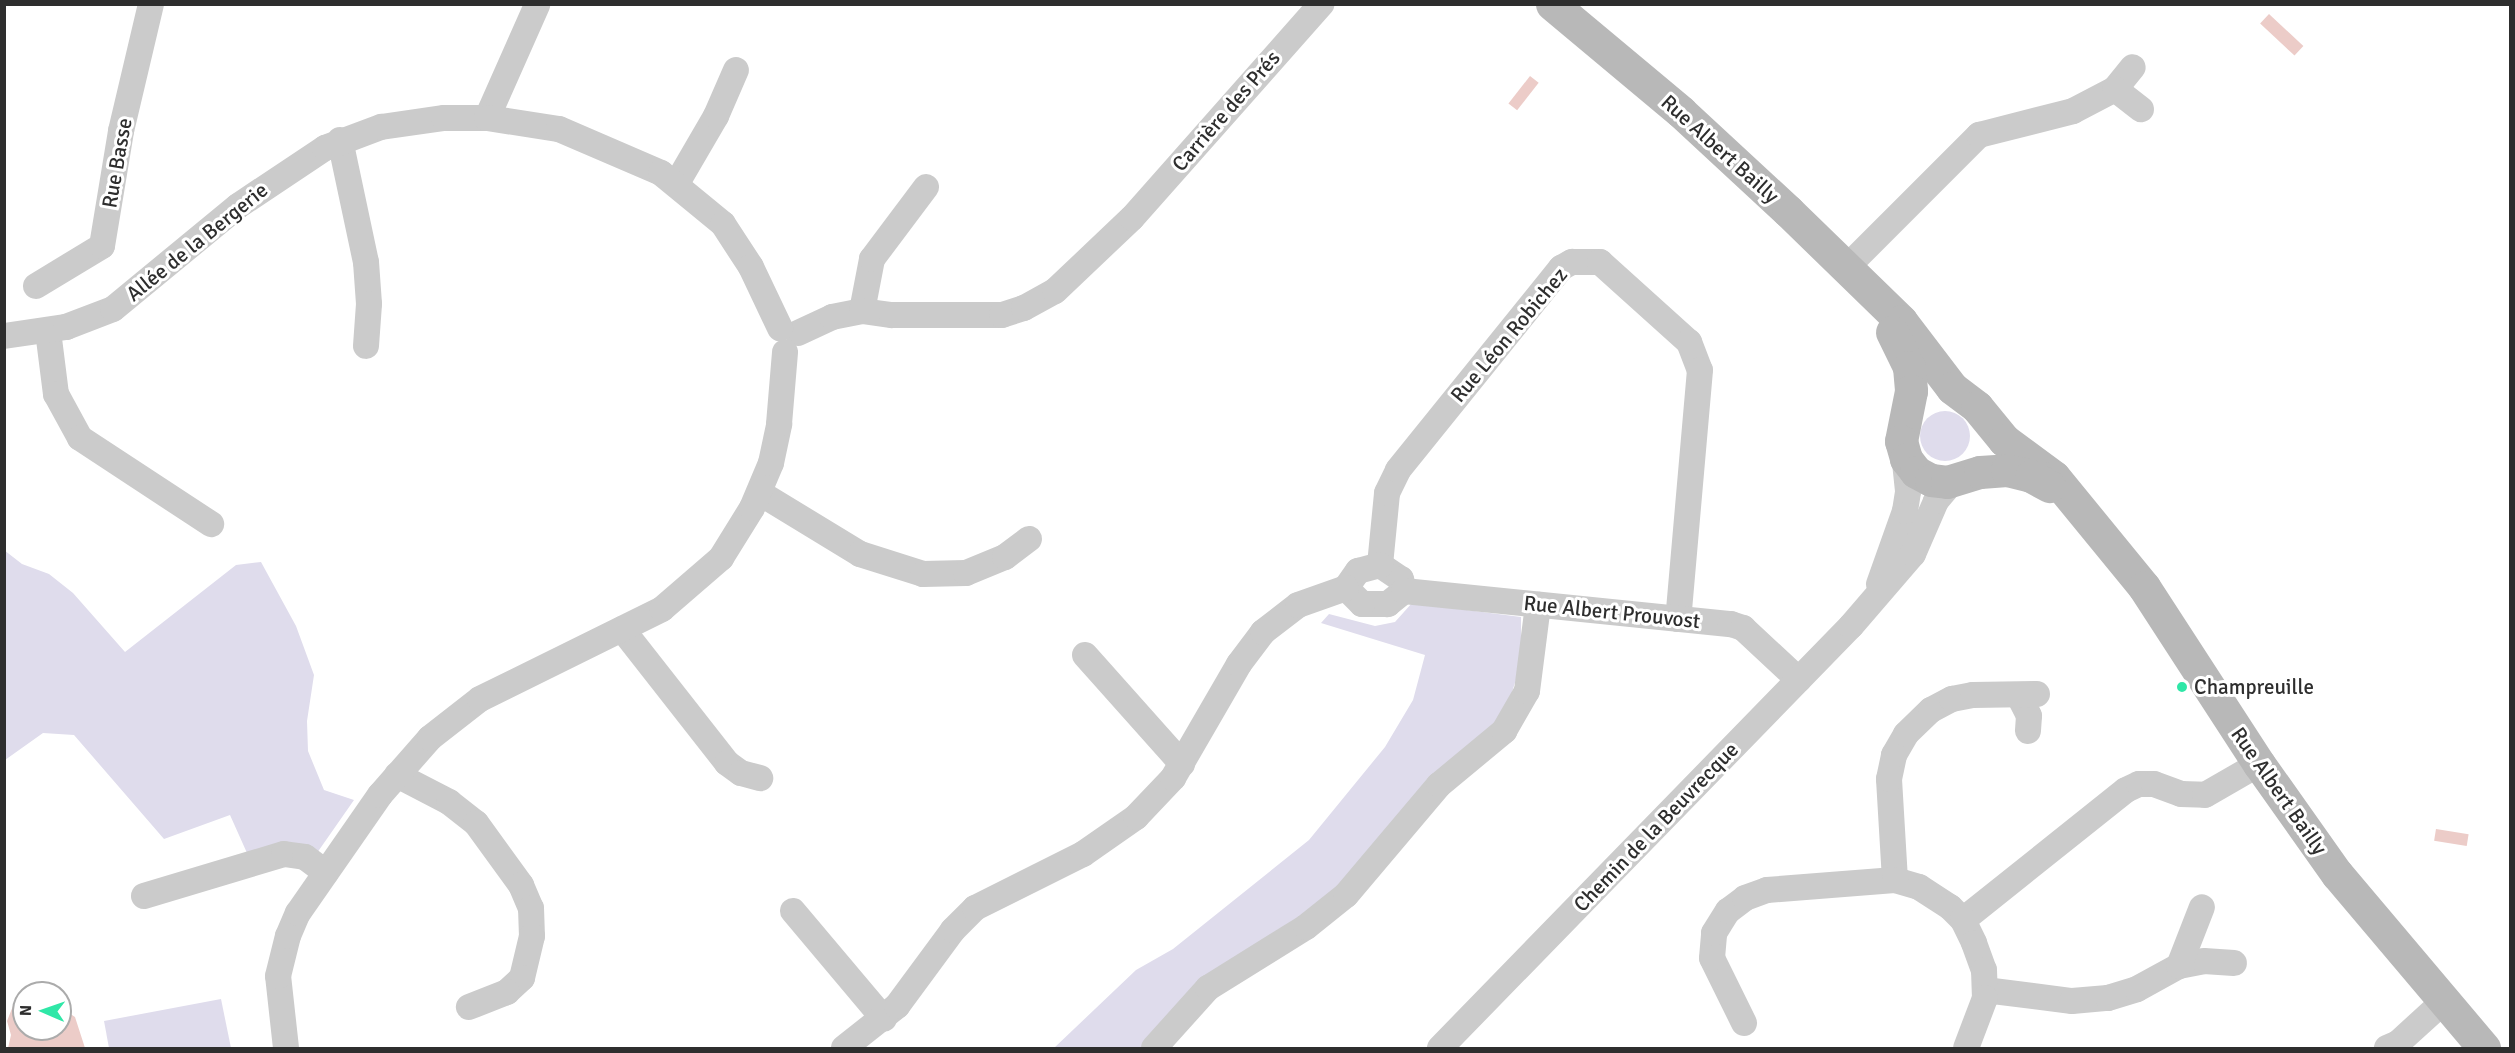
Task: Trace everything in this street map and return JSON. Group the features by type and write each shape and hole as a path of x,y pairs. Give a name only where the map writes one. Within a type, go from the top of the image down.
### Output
{"main road":[{"name":"Rue Albert Bailly","path":"1552,4 1739,165 1845,269"},
{"path":"1845,269 1901,321 1945,381 2004,440 2045,468 2084,513"},
{"path":"1845,269 1895,337 1910,367 1911,391 1900,434 1904,454 1926,478 1960,478 2007,470 2031,476 2084,513"},
{"path":"1904,421 1910,409 1927,397 1947,393 1975,409 1988,448 1980,464 1960,478"},
{"name":"Rue Albert Bailly","path":"2084,513 2157,606 2259,764 2337,874 2484,1048"}],"street":[{"name":"Rue Basse","path":"36,286 102,246 122,130 151,4"},
{"name":"Carrière des Prés","path":"788,338 832,317 862,311 947,316 1013,313 1070,280 1132,218 1321,4"},
{"path":"487,118 537,5"},
{"path":"1845,269 1980,135 2073,111 2115,89 2133,67"},
{"path":"677,183 716,116 736,70"},
{"path":"2115,89 2141,109"},
{"name":"Allée de la Bergerie","path":"4,336 48,331 85,322 125,302 246,201 294,165 340,140 405,122 487,118 539,125 575,135 636,159 677,183 711,211 733,237 788,338"},
{"path":"340,140 366,262 366,346"},
{"path":"862,311 872,260 926,187"},
{"name":"Rue Léon Robichez","path":"1380,565 1387,493 1398,470 1562,268 1572,262 1600,262 1689,342 1700,370 1678,619"},
{"path":"48,331 56,393 80,438 211,524"},
{"path":"286,1048 279,976 283,949 298,913 397,775 430,738 480,699 669,604 707,573 732,542 760,492 776,443 788,338"},
{"name":"Chemin de la Beuvrecque","path":"1870,604 1899,536 1905,511 1908,491 1904,454"},
{"name":"Chemin de la Beuvrecque","path":"1440,1048 1799,680 1870,604 1913,554 1936,501 1960,478"},
{"path":"760,492 860,554 923,574 966,573 1005,557 1029,539"},
{"path":"844,1048 884,1019 975,908 1109,839 1148,806 1182,764 1239,664 1263,632 1298,606 1346,588 1358,571 1380,565 1401,579 1404,591 1395,602 1375,606 1362,604 1346,588"},
{"name":"Rue Albert Prouvost","path":"1404,591 1678,619 1743,628 1799,680"},
{"path":"1154,1048 1208,988 1306,927 1346,895 1439,785 1504,731 1527,691 1538,605"},
{"path":"622,629 727,763 741,773 760,778"},
{"path":"1085,655 1182,764"},
{"path":"1895,880 1889,778 1894,755 1906,734 1931,710 1952,699 1973,695 2028,695 2028,731"},
{"path":"1963,920 2126,789 2139,784 2154,784 2181,794 2205,795 2259,764"},
{"path":"397,775 449,802 476,823 521,885 531,908 532,936 522,978 507,992 469,1008"},
{"path":"144,896 284,854 305,857 326,873"},
{"path":"1744,1023 1712,958 1714,933 1728,911 1745,898 1767,890 1895,880 1918,888 1963,920 1982,963 1985,990 1966,1048"},
{"path":"2179,966 2202,907"},
{"path":"793,911 884,1019"},
{"path":"1985,990 2037,999 2100,999 2137,989 2179,966 2204,961 2234,963"},
{"path":"2387,1048 2398,1043 2443,1002"}],"shaded area":[{"path":"2269,14 2303,46 2295,56 2260,24"},
{"path":"1530,76 1539,83 1517,110 1508,104"},
{"path":"1940,411 1950,411 1963,418 1970,431 1970,441 1963,454 1950,461 1940,461 1931,457 1924,450 1920,441 1920,431 1924,422 1931,415"},
{"path":"4,550 22,564 49,574 73,593 125,652 236,565 261,562 296,626 314,675 307,721 308,751 324,790 354,800 317,853 247,853 230,815 164,839 74,735 43,733 5,760"},
{"path":"1412,603 1521,617 1521,663 1506,712 1327,900 1183,998 1141,1048 1054,1048 1136,970 1173,949 1309,840 1385,747 1413,700 1425,655 1321,623 1329,614 1375,626 1395,622"},
{"path":"2436,829 2469,834 2467,846 2434,841"},
{"path":"221,999 231,1048 109,1048 104,1021"},
{"path":"12,1008 12,1041 72,1041 72,1015 75,1017 85,1048 8,1048 11,1035 7,1021"}],"place":[{"name":"Champreuille","path":"2182,687"}]}
